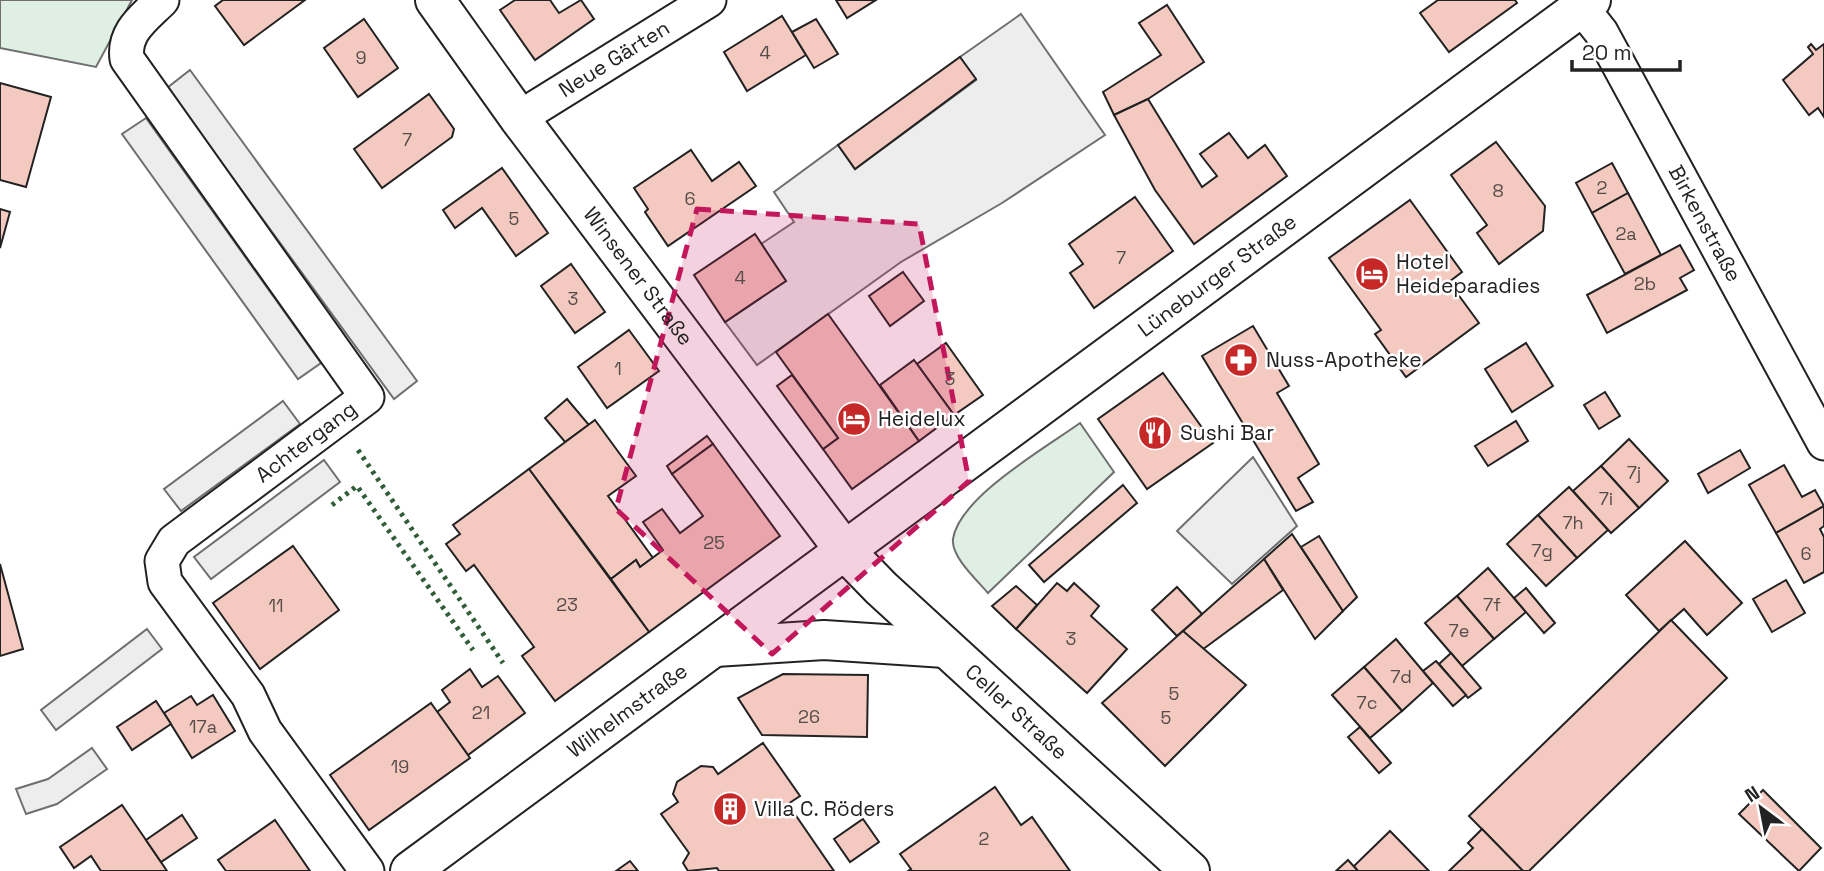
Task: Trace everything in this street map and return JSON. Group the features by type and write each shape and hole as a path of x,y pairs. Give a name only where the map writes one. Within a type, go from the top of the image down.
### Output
{"main road":[{"name":"Winsener Straße","path":"435,0 519,118 845,551"},
{"name":"Lüneburger Straße","path":"845,551 1586,4"},
{"name":"Wilhelmstraße","path":"410,871 845,551"},
{"name":"Celler Straße","path":"845,551 945,648 1190,871"},
{"path":"715,647 824,640 945,648"}],"street":[{"name":"Achtergang","path":"162,0 129,34 125,45 127,60 367,397 174,541 162,561 162,571 174,597 248,695 265,732 367,871"},
{"name":"Neue Gärten","path":"519,118 709,0"},
{"name":"Birkenstraße","path":"1586,4 1824,443"}],"highlighted area":[{"path":"697,209 919,224 969,481 772,654 616,509"}],"green space":[{"path":"0,0 132,0 96,67 0,48"},
{"path":"1080,423 1114,472 988,593 966,568 953,546 959,523 987,490 1006,474"}],"shaded area":[{"path":"1021,14 1105,135 1002,203 901,262 757,365 725,322 786,281 761,244 794,222 774,192 838,145 855,169 976,80 960,57"},
{"path":"190,70 417,381 394,399 167,88"},
{"path":"146,118 321,363 298,379 122,134"},
{"path":"283,401 300,424 181,511 164,489"},
{"path":"1253,457 1297,526 1232,584 1177,531"},
{"path":"324,460 340,482 211,579 194,557"},
{"path":"147,629 162,649 56,730 41,710"},
{"path":"92,748 107,769 57,804 26,814 16,789 48,779"}],"building":[{"path":"223,0 305,0 244,45 215,6"},
{"path":"515,0 550,0 559,13 581,0 594,19 535,60 500,10"},
{"path":"836,0 876,0 847,18"},
{"path":"1438,0 1515,0 1517,3 1449,52 1420,13"},
{"path":"1167,5 1204,62 1148,99 1114,115 1103,92 1161,55 1139,23"},
{"path":"782,16 806,55 747,91 724,52"},
{"path":"364,19 398,68 358,97 324,48"},
{"path":"816,19 838,54 814,68 792,32"},
{"path":"1811,44 1816,50 1824,44 1824,117 1818,108 1809,115 1783,80 1813,54 1808,47"},
{"path":"960,57 976,79 855,169 838,145"},
{"path":"0,83 51,97 26,187 0,180"},
{"path":"429,94 454,129 452,137 382,188 354,149"},
{"path":"1148,99 1202,187 1217,176 1200,154 1229,133 1248,158 1265,145 1287,176 1194,244 1155,190 1114,115"},
{"path":"1496,142 1545,206 1543,231 1499,264 1477,233 1487,225 1451,175"},
{"path":"691,150 712,181 739,162 756,186 668,246 645,212 648,209 634,188"},
{"path":"1612,163 1628,193 1592,213 1576,183"},
{"path":"502,168 548,233 516,256 482,208 455,228 443,210"},
{"path":"1628,193 1661,255 1625,274 1592,213"},
{"path":"1135,197 1173,251 1094,308 1070,273 1083,264 1069,244"},
{"path":"1410,200 1462,272 1449,282 1479,323 1406,377 1375,334 1381,330 1329,258"},
{"path":"0,209 10,212 0,248"},
{"path":"755,234 786,281 725,322 694,275"},
{"path":"1680,245 1694,270 1680,278 1687,290 1607,333 1587,295"},
{"path":"571,264 605,312 575,333 541,286"},
{"path":"903,272 924,301 890,326 869,296"},
{"path":"828,314 919,441 852,489 823,449 838,438 776,352"},
{"path":"1253,326 1289,386 1277,393 1319,464 1298,478 1313,502 1296,511 1202,356"},
{"path":"629,330 659,371 607,408 578,367"},
{"path":"946,343 983,395 954,415 917,364"},
{"path":"1526,343 1553,386 1512,412 1485,369"},
{"path":"914,360 954,415 919,441 880,385"},
{"path":"1163,373 1213,443 1147,489 1098,419"},
{"path":"792,375 838,438 823,449 777,386"},
{"path":"1605,392 1620,416 1599,429 1584,405"},
{"path":"567,399 589,425 565,442 545,418"},
{"path":"595,420 636,476 608,496 653,558 640,567 636,560 611,579 529,469"},
{"path":"1516,421 1528,441 1488,466 1475,446"},
{"path":"707,436 713,444 672,474 667,466"},
{"path":"1629,439 1668,481 1639,508 1601,466"},
{"path":"713,444 780,536 649,632 611,579 636,560 640,567 663,550 643,522 662,509 680,533 703,516 672,474"},
{"path":"1740,450 1750,468 1708,493 1698,474"},
{"path":"1784,465 1802,497 1815,490 1824,506 1776,533 1749,485"},
{"path":"1601,466 1639,508 1611,533 1573,491"},
{"path":"529,469 649,632 555,701 522,656 534,647 474,565 466,571 446,544 460,534 453,525"},
{"path":"1123,485 1137,503 1044,582 1029,565"},
{"path":"1569,487 1608,530 1577,558 1538,515"},
{"path":"1824,506 1824,526 1820,529 1824,537 1824,572 1804,583 1776,533"},
{"path":"1538,515 1577,558 1546,586 1507,544"},
{"path":"1292,534 1343,611 1315,639 1264,559"},
{"path":"1319,536 1357,597 1343,611 1301,547"},
{"path":"1685,541 1742,603 1707,635 1684,609 1659,631 1626,595"},
{"path":"293,546 339,610 260,669 213,603"},
{"path":"1264,559 1283,590 1202,650 1183,631"},
{"path":"0,564 23,649 0,656"},
{"path":"1488,568 1526,612 1494,639 1457,596"},
{"path":"1786,580 1805,613 1772,632 1753,599"},
{"path":"1057,583 1067,591 1074,583 1099,606 1091,616 1127,649 1087,693 1016,629"},
{"path":"1016,586 1037,605 1016,629 992,606"},
{"path":"1177,587 1202,614 1177,636 1152,610"},
{"path":"1526,588 1555,623 1544,633 1514,598"},
{"path":"1457,596 1494,639 1462,666 1425,623"},
{"path":"1671,620 1727,678 1529,871 1523,871 1469,816"},
{"path":"1183,631 1246,685 1165,766 1102,703"},
{"path":"1396,639 1433,683 1402,711 1364,667"},
{"path":"1451,653 1481,688 1468,698 1439,664"},
{"path":"1436,661 1466,695 1453,706 1423,671"},
{"path":"1364,667 1402,711 1370,738 1332,695"},
{"path":"470,669 482,687 498,676 525,713 468,755 437,712 450,702 442,690"},
{"path":"783,674 868,675 867,737 762,735 738,698"},
{"path":"213,695 235,731 192,758 164,713 191,696 197,705"},
{"path":"156,701 171,724 132,750 117,727"},
{"path":"431,703 470,758 369,830 330,775"},
{"path":"1360,727 1391,763 1379,773 1348,737"},
{"name":"Villa C. Röders","path":"763,743 800,796 788,804 834,871 719,871 717,868 688,871 683,863 689,853 661,814 678,802 673,794 677,782 701,766 713,767 718,774"},
{"path":"995,787 1021,825 1032,817 1070,871 908,871 911,869 900,854"},
{"path":"1763,790 1821,848 1799,871 1739,814"},
{"path":"122,805 167,871 101,871 91,856 74,868 60,847"},
{"path":"182,815 197,838 161,862 146,840"},
{"path":"863,819 879,842 850,862 834,839"},
{"path":"275,820 310,871 226,871 218,860"},
{"path":"1482,829 1523,871 1449,871 1473,848 1468,843"},
{"path":"1390,831 1429,871 1358,871 1354,866"},
{"path":"1348,860 1358,871 1336,871"},
{"path":"630,861 638,871 616,871"}],"hedge":[{"path":"358,450 503,663"},
{"path":"332,505 357,486 473,650"}],"place":[{"name":"Hotel Heideparadies","path":"1372,274"},
{"name":"Nuss-Apotheke","path":"1241,360"},
{"name":"Heidelux","path":"854,419"},
{"name":"Sushi Bar","path":"1155,433"},
{"name":"Villa C. Röders","path":"730,809"}]}
